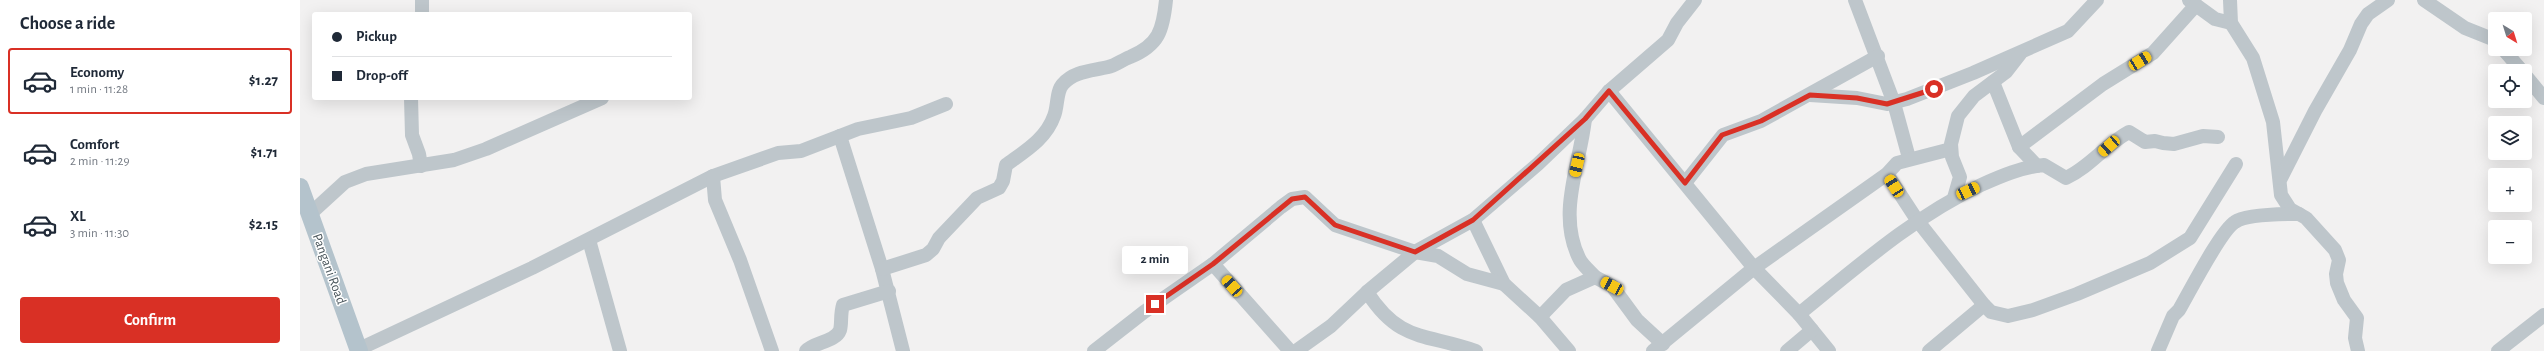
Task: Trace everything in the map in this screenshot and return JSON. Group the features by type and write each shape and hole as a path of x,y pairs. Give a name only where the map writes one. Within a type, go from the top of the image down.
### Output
{"main road":[{"name":"Pangani Road","path":"300,187 359,350"}],"street":[{"path":"422,0 422,12"},
{"path":"882,269 926,255 933,250 939,238 977,198 999,188 1003,181 1006,165 1047,131 1055,115 1061,85 1070,77 1091,70 1109,67 1140,53 1155,42 1164,16 1166,0"},
{"path":"1296,351 1331,326 1367,292 1415,252 1473,220 1585,119 1609,91 1668,40 1677,22 1695,0"},
{"path":"1856,0 1878,56 1894,103 1909,158"},
{"path":"1810,95 1857,98 1887,104 1894,103 1966,76 2068,31 2098,0"},
{"path":"2230,0 2231,23 2253,58 2263,85 2273,122 2281,195 2290,209 2306,218 2335,250 2339,260 2336,274 2337,283 2357,318 2357,345 2346,351"},
{"path":"2280,178 2368,14 2388,0"},
{"path":"2424,0 2465,28 2488,37"},
{"path":"2019,147 2103,84 2153,54 2193,2 2215,19 2231,23"},
{"path":"1954,198 1960,177 1951,149 1958,116 1974,96 2006,72 2022,52"},
{"path":"1685,183 1722,135 1761,121 1878,56"},
{"path":"2509,56 2516,64"},
{"path":"1993,82 2019,147 2037,166"},
{"path":"2532,83 2544,98"},
{"path":"1609,91 1754,268 1799,314 1829,351"},
{"path":"411,100 412,135 419,154 421,166"},
{"path":"310,214 345,182 366,174 454,160 486,150 598,100"},
{"path":"359,350 589,240 713,176 749,162 778,154 802,151 858,129 911,118 946,104"},
{"path":"1585,119 1570,193 1569,215 1572,238 1580,259 1595,277 1612,286 1658,348 1754,268 1887,174 1897,163 1909,158 1951,149"},
{"path":"1799,314 1917,220 1954,198 2008,173 2037,166 2044,166 2066,178 2086,166 2119,137 2129,132 2145,142 2155,141 2174,144 2203,136 2218,137"},
{"path":"840,136 889,291 903,351"},
{"path":"1887,174 1917,220 1984,306 1991,312 2008,316 2077,294 2150,263 2190,238 2236,164"},
{"path":"713,176 716,200 772,351"},
{"path":"1094,351 1144,312 1213,264 1292,199 1305,197 1335,225 1415,252 1438,256 1467,274 1504,284"},
{"path":"2158,351 2173,316 2179,310 2224,233 2235,221 2271,214 2299,214"},
{"path":"1473,220 1504,284 1540,317 1570,351"},
{"path":"589,240 620,351"},
{"path":"1213,264 1290,351"},
{"path":"1540,317 1566,290 1595,277"},
{"path":"806,351 812,345 836,336 840,329 839,320 843,305 889,291"},
{"path":"1367,292 1378,310 1394,325 1425,339 1457,344 1476,351"},
{"path":"1929,351 1984,306"},
{"path":"2498,351 2544,315"},
{"path":"1787,351 1812,330"}],"route":[{"path":"1155,304 1213,264 1292,199 1305,197 1323,211 1335,225 1361,234 1382,239 1415,252 1473,220 1538,164 1585,119 1609,91 1685,183 1697,171 1722,135 1761,121 1810,95 1857,98 1887,104 1907,99 1934,89"}]}
